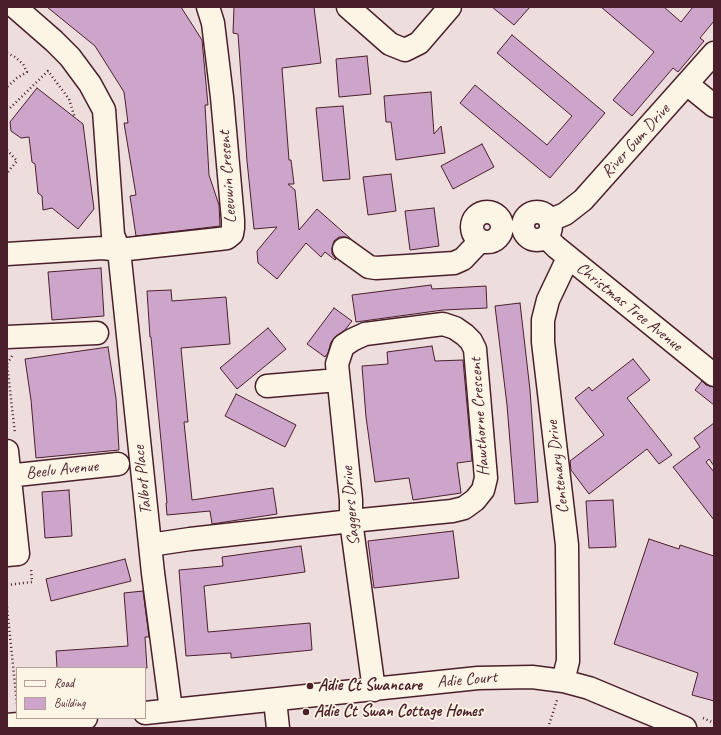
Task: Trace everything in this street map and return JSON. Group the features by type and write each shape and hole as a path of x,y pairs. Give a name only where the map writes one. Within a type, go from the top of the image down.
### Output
{"street":[{"name":"Talbot Place","path":"15,7 70,57 90,84 104,110 113,234 119,250 150,545 171,710"},
{"name":"Leeuwin Cresent","path":"119,250 227,238 232,234 233,220 222,97 212,23 208,7"},
{"path":"348,7 390,44 405,50 419,43 450,7"},
{"name":"River Gum Drive","path":"548,229 584,200 714,53"},
{"path":"687,84 714,106"},
{"path":"344,250 368,267 376,268 454,263 463,259 480,241 473,232 473,222 476,217 486,212 491,213 500,220 524,231 531,239 541,240 548,229"},
{"name":"Christmas Tree Avenue","path":"548,229 568,258 714,374"},
{"path":"7,254 103,248 119,250"},
{"name":"Centenary Drive","path":"563,681 568,661 567,545 543,335 543,320 548,300 568,258"},
{"name":"Hawthorne Crescent","path":"150,545 190,538 452,511 464,508 475,500 484,490 486,478 475,349 471,341 455,328 443,324 365,334"},
{"path":"7,337 97,333"},
{"name":"Saggers Drive","path":"365,334 352,340 344,346 337,364 351,500 351,521 374,690"},
{"path":"267,386 338,380"},
{"path":"7,451 8,475 18,554 7,556"},
{"name":"Beelu Avenue","path":"8,475 118,464"},
{"name":"Adie Court","path":"146,713 485,678 532,677 563,681 589,688 685,728"},
{"path":"275,700 278,728"},
{"path":"7,725 75,719"}],"path":[{"path":"7,53 15,57 23,64 27,72 7,87"},
{"path":"7,110 48,71 69,98 75,118"},
{"path":"7,150 18,161 7,174"},
{"path":"7,607 16,694"},
{"path":"548,728 563,681"}],"building":[{"path":"47,7 181,7 202,40 208,105 205,105 209,175 219,205 220,226 136,236 130,196 136,195 124,123 128,123 124,92 95,46"},
{"path":"234,7 314,7 321,63 282,68 289,160 291,160 294,184 288,184 295,190 299,230 317,209 351,239 339,237 334,241 332,254 336,259 335,260 325,252 321,257 306,243 277,279 258,263 257,251 277,227 254,229 247,161 238,34 233,33"},
{"path":"492,7 530,7 514,25"},
{"path":"601,7 664,7 681,22 693,7 714,7 714,21 700,38 704,41 678,72 673,68 632,116 613,100 654,52"},
{"path":"512,35 605,113 550,178 460,103 475,85 547,145 572,116 497,53"},
{"path":"367,56 371,94 339,97 336,59"},
{"path":"37,88 83,124 94,209 78,229 52,208 43,210 42,196 38,193 35,164 32,162 29,137 21,138 11,131 10,122"},
{"path":"431,92 434,134 441,126 445,153 396,160 391,122 386,122 384,96"},
{"path":"343,106 350,179 323,181 316,108"},
{"path":"482,144 494,167 453,189 441,166"},
{"path":"391,174 396,211 368,215 363,177"},
{"path":"434,208 439,246 410,250 405,211"},
{"path":"101,268 104,316 52,320 48,272"},
{"path":"431,285 432,289 486,286 487,308 443,310 356,322 352,295"},
{"path":"171,290 172,301 226,297 230,344 181,348 188,422 184,422 192,500 273,488 277,514 212,524 210,511 167,515 147,291"},
{"path":"520,303 530,390 538,502 515,504 507,405 495,306"},
{"path":"334,308 352,321 345,330 336,336 331,342 328,353 325,357 307,344"},
{"path":"268,328 286,349 237,389 220,368"},
{"path":"432,346 435,361 463,360 472,461 457,463 461,493 413,500 409,478 375,482 366,417 362,366 388,364 387,352"},
{"path":"108,347 116,398 119,450 36,458 31,400 25,359"},
{"path":"633,359 650,380 627,398 672,455 659,464 647,449 589,494 571,470 570,461 604,435 575,398 589,387 592,391"},
{"path":"702,381 706,385 714,387 714,405 695,390"},
{"path":"236,394 296,425 285,447 225,416"},
{"path":"714,423 714,466 709,459 706,462 714,472 714,520 673,467 700,447 694,438"},
{"path":"69,490 72,536 45,538 42,492"},
{"path":"613,500 616,547 589,548 586,501"},
{"path":"453,531 459,578 374,588 368,541"},
{"path":"649,539 679,549 680,545 714,556 714,701 692,695 698,673 614,644"},
{"path":"301,546 305,572 204,586 208,632 310,623 312,650 231,658 231,653 186,656 179,570 223,566 222,557"},
{"path":"125,559 131,581 51,601 46,579"},
{"path":"143,591 149,637 145,637 147,668 57,667 56,651 128,646 124,593"}],"place":[{"name":"Adie Ct Swancare","path":"310,686"},
{"name":"Adie Ct Swan Cottage Homes","path":"306,712"}]}
